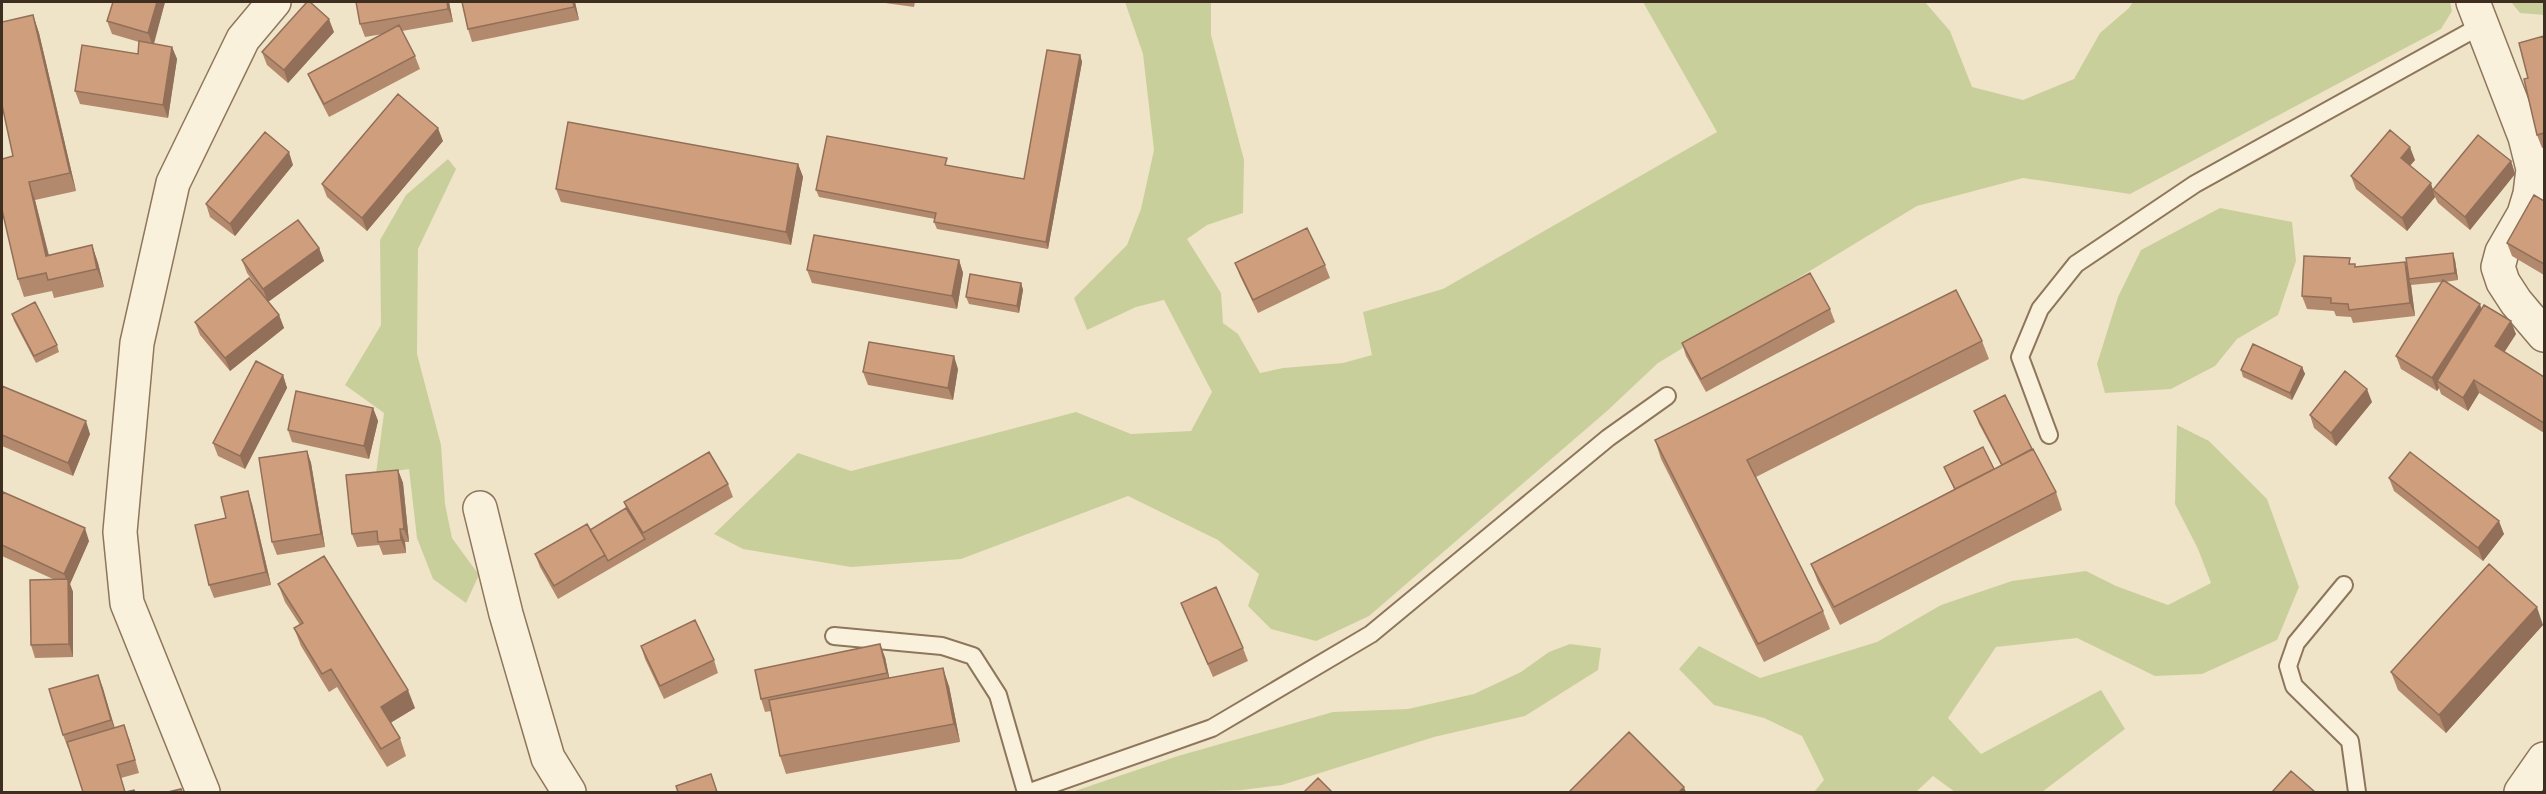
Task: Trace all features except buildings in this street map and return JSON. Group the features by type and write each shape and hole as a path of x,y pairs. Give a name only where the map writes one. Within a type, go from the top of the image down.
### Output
{"street":[{"path":"203,792 128,603 120,532 137,343 172,183 243,39 274,2"},
{"path":"2477,13 2524,137 2533,168 2530,194 2524,214 2502,252 2498,267 2503,282 2516,302 2544,335"},
{"path":"480,508 506,614 548,758 569,792"},
{"path":"2521,792 2544,759"}],"lane":[{"path":"2049,435 2020,357 2040,309 2076,264 2195,184 2477,13"},
{"path":"834,636 942,646 973,656 998,695 1028,792 1212,728 1371,634 1608,438 1667,396"},
{"path":"2344,585 2296,643 2288,666 2294,686 2350,741 2357,792"}],"green space":[{"path":"1125,2 1211,2 1211,35 1244,160 1243,213 1207,225 1187,239 1221,293 1223,323 1238,334 1260,373 1283,368 1343,363 1372,355 1363,312 1443,289 1717,132 1643,2 1925,2 1950,31 1972,87 2023,100 2074,79 2100,33 2133,2 2450,2 2452,11 2441,29 2130,194 2023,178 1917,206 1658,363 1607,411 1369,616 1316,641 1271,629 1248,606 1259,574 1218,540 1128,496 961,559 851,567 743,549 714,534 798,453 851,471 1076,412 1131,434 1191,431 1212,392 1164,300 1136,307 1087,330 1074,298 1127,245 1141,209 1154,150 1143,54"},
{"path":"2511,2 2544,2 2544,15 2520,13"},
{"path":"448,159 456,169 418,249 417,354 441,445 445,504 452,538 479,575 466,603 433,579 417,538 409,469 376,474 384,413 345,385 381,325 380,240 406,195"},
{"path":"2220,208 2292,222 2296,261 2278,315 2237,339 2215,366 2171,389 2105,393 2097,364 2118,297 2141,250"},
{"path":"2177,425 2209,441 2267,499 2299,587 2277,640 2202,674 2155,676 2077,638 1996,647 1948,718 1981,754 2101,690 2125,729 2042,792 1955,792 1933,776 1916,792 1814,792 1824,780 1802,736 1764,718 1714,705 1679,669 1699,646 1760,678 1877,642 1941,605 2012,581 2086,571 2116,586 2168,605 2211,583 2198,549 2175,504"},
{"path":"1570,644 1601,648 1598,670 1525,716 1434,737 1282,785 1242,790 1072,792 1178,756 1333,712 1408,709 1474,694 1521,672 1549,652"}]}
